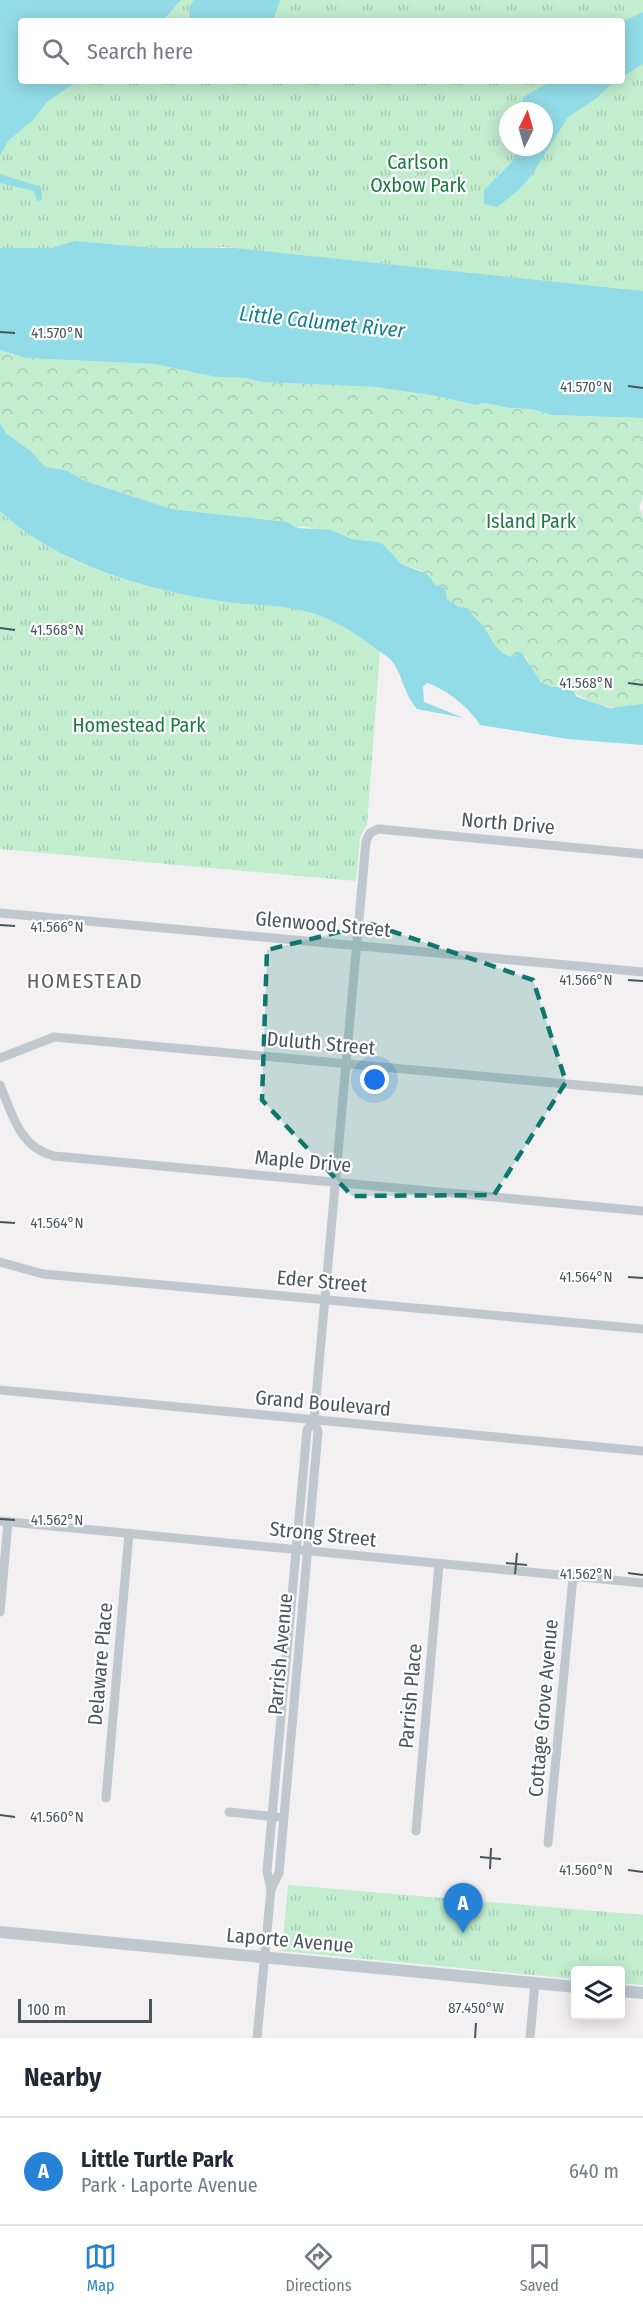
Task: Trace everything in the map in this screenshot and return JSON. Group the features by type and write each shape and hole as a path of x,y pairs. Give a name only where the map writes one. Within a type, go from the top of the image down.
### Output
{"street":[{"name":"North Drive","path":"370,833 378,829 643,854"},
{"name":"Parrish Avenue","path":"271,1889 279,1873 318,1432 314,1420 356,945 366,841 370,833"},
{"name":"Glenwood Street","path":"0,913 643,972"},
{"name":"Duluth Street","path":"0,1058 54,1037 643,1091"},
{"name":"Maple Drive","path":"0,1085 21,1134 35,1149 45,1154 643,1210"},
{"name":"Eder Street","path":"0,1262 43,1274 643,1329"},
{"name":"Grand Boulevard","path":"0,1390 643,1451"},
{"name":"Parrish Avenue","path":"257,2038 271,1889 267,1871 296,1549 307,1430 314,1420"},
{"name":"Strong Street","path":"4,1521 643,1583"},
{"path":"0,1612 4,1521"},
{"name":"Delaware Place","path":"106,1798 129,1533"},
{"name":"Parrish Place","path":"416,1831 439,1564"},
{"name":"Cottage Grove Avenue","path":"548,1842 573,1577"},
{"path":"229,1812 284,1818"},
{"name":"Laporte Avenue","path":"0,1932 571,1987"},
{"path":"530,2038 535,1983"},
{"path":"625,1991 643,1993"}],"highlighted area":[{"path":"371,924 533,980 566,1082 494,1195 352,1196 262,1100 267,950"}],"green space":[{"name":"Carlson Oxbow Park","path":"0,0 643,0 643,291 223,247 201,250 75,241 51,248 0,248"},
{"name":"Island Park","path":"0,350 26,358 154,364 216,377 246,378 261,382 376,387 436,396 475,405 485,403 509,408 531,409 552,415 643,418 643,497 639,507 643,516 643,704 624,707 606,706 588,700 568,688 549,686 544,683 533,672 527,657 507,657 494,645 477,619 447,599 445,587 435,585 420,570 401,564 377,542 351,539 304,526 297,528 287,522 172,509 85,481 66,470 45,467 32,452 6,433 0,423"},
{"name":"Homestead Park","path":"0,511 23,530 48,546 75,561 104,572 134,582 193,596 279,606 312,613 339,625 380,651 367,825 360,837 356,881 0,849"},
{"path":"288,1885 643,1915 643,1985 625,1983 625,1966 571,1966 571,1979 282,1951"}],"water":[{"path":"0,0 181,0 165,18 18,18 18,84 73,84 47,102 33,120 8,141 0,156"},
{"path":"194,0 280,0 274,18 190,18 189,7"},
{"path":"643,12 643,64 625,75 625,21"},
{"path":"547,84 612,84 594,100 568,117 553,141 553,102 523,102 523,97"},
{"path":"515,156 544,156 519,190 497,207 484,204 484,190 512,162"},
{"path":"0,174 41,187 42,200 37,201 34,191 0,183"},
{"name":"Little Calumet River","path":"75,241 158,248 235,248 643,291 643,418 552,415 531,409 509,408 485,403 475,405 436,396 376,387 261,382 246,378 216,377 154,364 26,358 0,350 0,248 51,248"},
{"path":"0,423 6,433 32,452 45,467 66,470 85,481 172,509 287,522 297,528 331,530 351,539 384,545 401,564 427,574 435,585 445,587 447,599 459,607 468,608 500,651 515,657 517,652 521,652 541,682 552,687 564,687 573,691 577,697 610,708 643,704 643,745 568,739 480,725 457,700 427,683 423,687 424,702 464,718 417,709 389,658 353,633 325,618 292,608 220,601 163,590 103,572 47,546 22,530 0,511"}],"place":[{"name":"Little Turtle Park","path":"463,1933"}],"district":[{"name":"HOMESTEAD","path":"85,981"}]}
